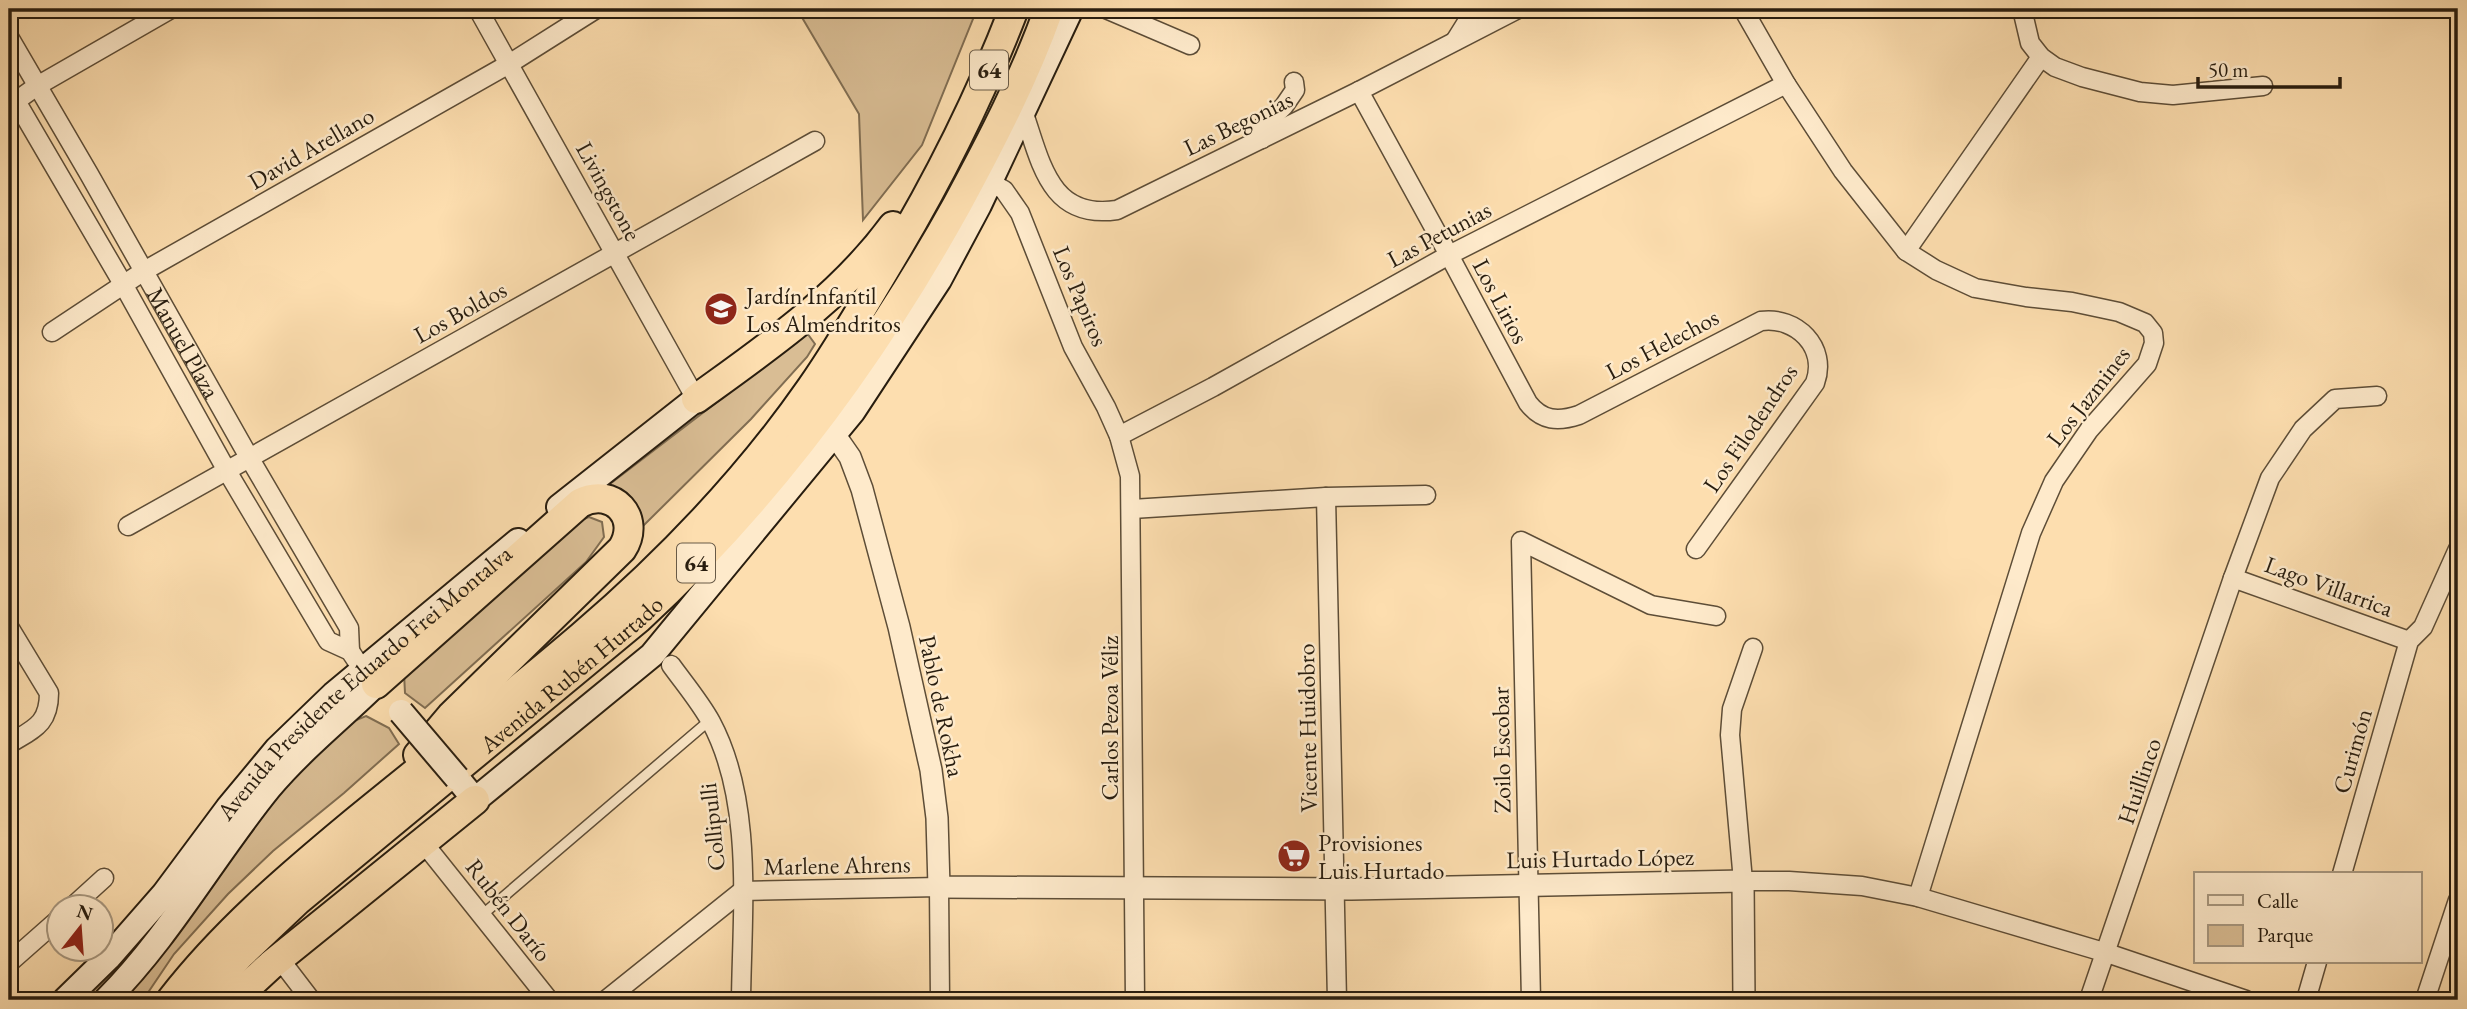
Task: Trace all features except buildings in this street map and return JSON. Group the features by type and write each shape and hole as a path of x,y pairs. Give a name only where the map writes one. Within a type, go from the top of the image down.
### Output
{"highway":[{"name":"Avenida Rubén Hurtado","path":"171,1000 216,947 262,902 609,613 664,562 724,496 793,412 829,362 906,234 961,130 1014,9"},
{"name":"Avenida Rubén Hurtado","path":"201,1000 239,956 296,901 638,619 680,580 740,517 834,402 914,280 992,137 1023,73 1049,9"},
{"path":"696,399 816,310 864,264 906,210 961,130"},
{"path":"363,668 580,503 603,498 623,510 627,517 629,534 622,549 450,716 387,796"},
{"path":"233,1000 271,965 475,800"}],"main road":[{"path":"475,800 652,655 853,411 930,295 990,182 1071,9"},
{"name":"Avenida Presidente Eduardo Frei Montalva","path":"65,1000 108,958 164,894 228,808 277,749 334,694 524,536 696,399"},
{"name":"Avenida Presidente Eduardo Frei Montalva","path":"106,1000 157,940 271,787 300,755 363,668"},
{"name":"Manuel Plaza","path":"363,668 475,800"}],"street":[{"path":"11,99 171,9"},
{"name":"Livingstone","path":"478,9 696,399"},
{"name":"David Arellano","path":"52,332 144,271 509,64 596,9"},
{"path":"1107,9 1190,46"},
{"path":"1455,42 1475,9"},
{"name":"Las Begonias","path":"1023,111 1040,159 1055,191 1066,203 1100,213 1117,211 1359,92 1518,9"},
{"name":"Los Jazmines","path":"1743,9 1786,84 1843,171 1906,251 1936,270 1975,288 2072,302 2134,316 2145,323 2153,333 2154,343 2147,363 2089,430 2054,481 2031,533 1919,897"},
{"path":"2022,9 2030,43 2041,57 2055,68 2082,77 2140,92 2173,95 2263,86"},
{"name":"Manuel Plaza","path":"9,37 349,628 363,668"},
{"path":"1906,251 2041,57"},
{"path":"1262,139 1260,129 1284,106 1295,90 1294,82"},
{"name":"Las Petunias","path":"1119,436 1213,387 1450,255 1786,84"},
{"name":"Los Lirios","path":"1359,92 1450,255 1528,403 1545,418"},
{"name":"Manuel Plaza","path":"11,99 123,284 227,471 328,641 363,668"},
{"name":"Los Boldos","path":"128,526 815,141"},
{"name":"Los Papiros","path":"990,182 1004,190 1020,213 1073,346 1107,407 1119,436"},
{"name":"Los Helechos","path":"1545,418 1564,421 1579,415 1761,321 1784,321 1801,331"},
{"name":"Los Filodendros","path":"1696,549 1815,383 1819,364 1811,343 1801,331"},
{"name":"Huillinco","path":"2089,1000 2233,578 2270,478 2303,429 2335,399 2377,396"},
{"name":"Pablo de Rokha","path":"834,434 850,457 862,489 899,627 931,770 937,818 940,1000"},
{"name":"Carlos Pezoa Véliz","path":"1119,436 1130,476 1132,509 1135,1000"},
{"path":"1132,509 1326,497 1426,495"},
{"name":"Vicente Huidobro","path":"1326,497 1337,1000"},
{"name":"Zoilo Escobar","path":"1531,1000 1521,541 1651,605 1716,616"},
{"name":"Curimón","path":"2343,872 2409,641 2423,627 2458,549"},
{"name":"Lago Villarrica","path":"2233,578 2409,641"},
{"path":"9,627 49,693 47,715 41,725 9,744"},
{"path":"1744,1000 1744,881 1730,735 1732,709 1754,648"},
{"name":"Collipulli","path":"671,665 710,720 722,745 737,798 742,844 741,1000"},
{"name":"Rubén Darío","path":"430,851 549,1000"},
{"path":"86,894 104,878"},
{"name":"Luis Hurtado López","path":"939,887 1336,887 1744,881 1862,886 1919,897 2107,953 2246,1000"},
{"name":"Marlene Ahrens","path":"606,1000 742,891 939,887"},
{"path":"2425,1000 2458,900"},
{"path":"9,963 46,930"},
{"path":"2306,1000 2316,964"},
{"path":"285,966 311,1000"}],"lane":[{"path":"482,915 710,720"}],"green space":[{"path":"797,9 977,9 922,145 863,220 859,114"},
{"path":"807,333 815,344 807,357 751,419 637,532 606,487"},
{"path":"589,517 602,522 604,537 586,562 425,708 405,693 404,673 564,527"},
{"path":"366,716 389,728 399,744 273,851 228,894 174,954 143,1000 124,1000 278,794 349,723"}],"place":[{"name":"Jardín Infantil Los Almendritos","path":"721,309"},
{"name":"Provisiones Luis Hurtado","path":"1294,856"}]}
